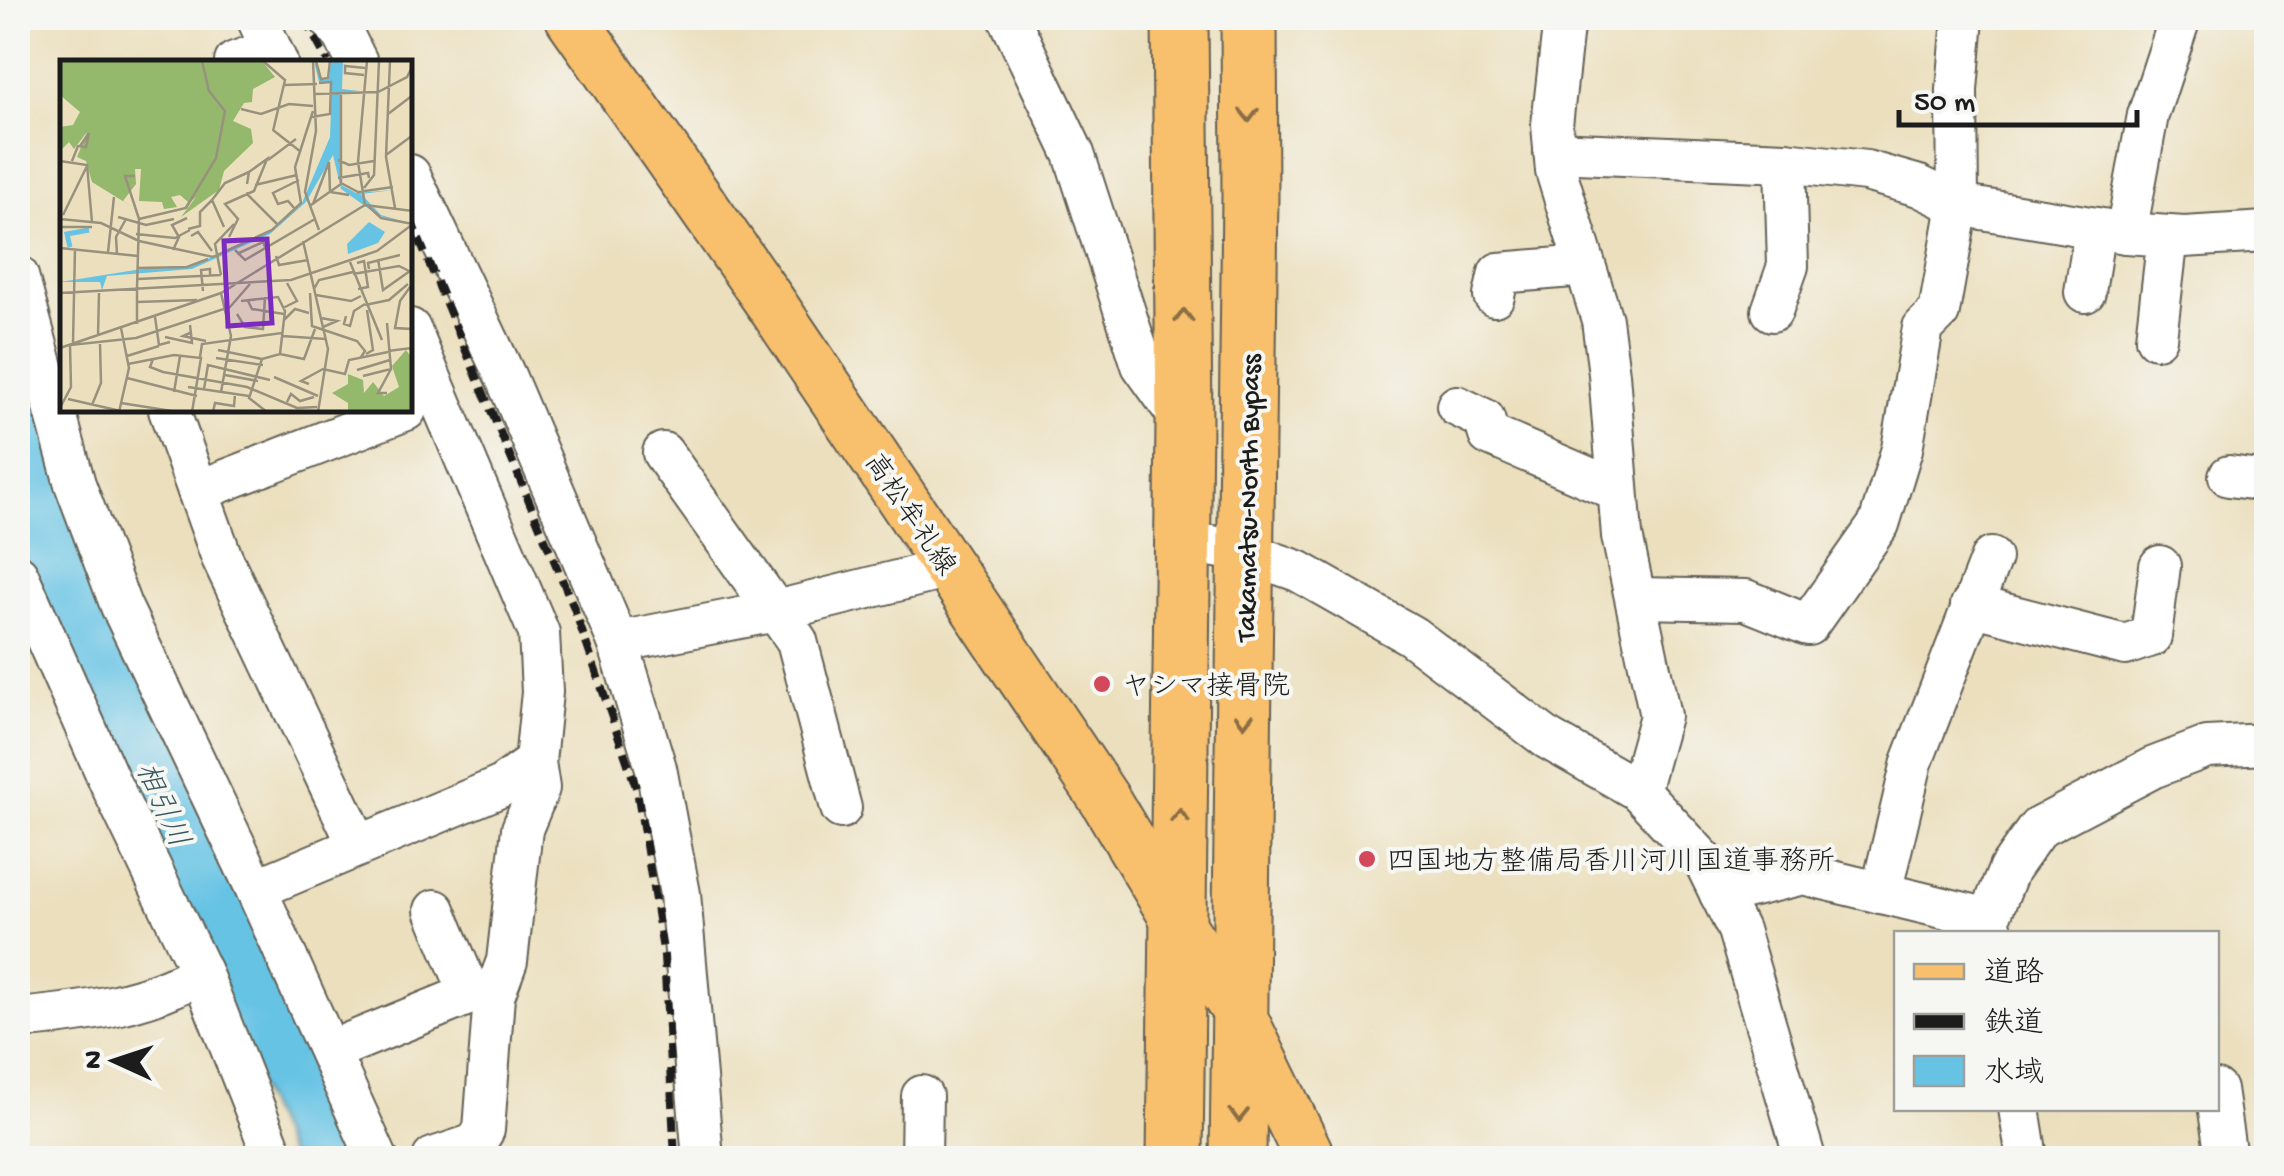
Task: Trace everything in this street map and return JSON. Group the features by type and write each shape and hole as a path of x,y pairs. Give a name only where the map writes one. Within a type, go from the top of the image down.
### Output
{"highway":[{"path":"1175,1158 1184,424 1180,18"},
{"name":"Takamatsu-North Bypass","path":"1238,1158 1250,196 1248,18"}],"main road":[{"name":"高松牟礼線","path":"572,18 770,302 1105,800 1179,924 1242,1016 1310,1158"}],"street":[{"path":"329,18 356,60"},
{"path":"1009,18 1074,154 1142,365 1184,424"},
{"path":"1564,18 1552,125 1556,172 1604,338 1622,536 1660,716 1638,791"},
{"path":"1636,598 1746,600 1808,625 1879,524 1902,449 1923,328 1939,312 1958,205 1957,90 1964,18"},
{"path":"2085,292 2111,231 2180,18"},
{"path":"1554,152 1785,162 1866,170 1918,186 1958,205 2111,231 2168,236 2266,232"},
{"path":"1772,311 1788,266 1785,162"},
{"path":"412,179 506,378 618,642 656,768 680,894 702,1158"},
{"path":"2156,338 2168,236"},
{"path":"1494,296 1499,272 1585,266"},
{"path":"18,276 75,484 121,606 256,888 377,1158"},
{"path":"330,1051 482,995 507,961 522,829 539,788 535,762 542,692 539,633 418,405 412,348"},
{"path":"1458,406 1484,418 1489,434 1508,445 1618,490"},
{"path":"170,412 222,558 358,845"},
{"path":"198,491 400,412"},
{"path":"663,452 797,641 841,808"},
{"path":"1183,541 1244,552 1298,571 1412,636 1548,740 1638,791 1704,861 1738,930 1805,1158"},
{"path":"1881,893 1912,762 1991,558"},
{"path":"1972,606 2125,644 2151,636 2160,566"},
{"path":"618,642 776,611 949,568"},
{"path":"18,574 112,788 201,972 274,1158"},
{"path":"1720,894 1803,874 1991,926 2009,869 2038,828 2152,768 2208,747 2266,744"},
{"path":"256,888 500,787 535,762"},
{"path":"433,1158 475,1144 484,1130 482,995 435,910"},
{"path":"18,1020 69,1014 171,991 201,972"},
{"path":"920,1158 922,1096"},
{"path":"2219,1110 2226,1158"},
{"path":"2019,1111 2026,1158"}],"water":[{"name":"相引川","path":"18,324 355,1158 290,1158 41,603 18,536"}],"railway":[{"path":"304,18 327,60"},
{"path":"412,223 574,608 637,790 664,956 675,1158"}],"place":[{"name":"ヤシマ接骨院","path":"1102,684"},
{"name":"四国地方整備局香川河川国道事務所","path":"1367,859"}]}
